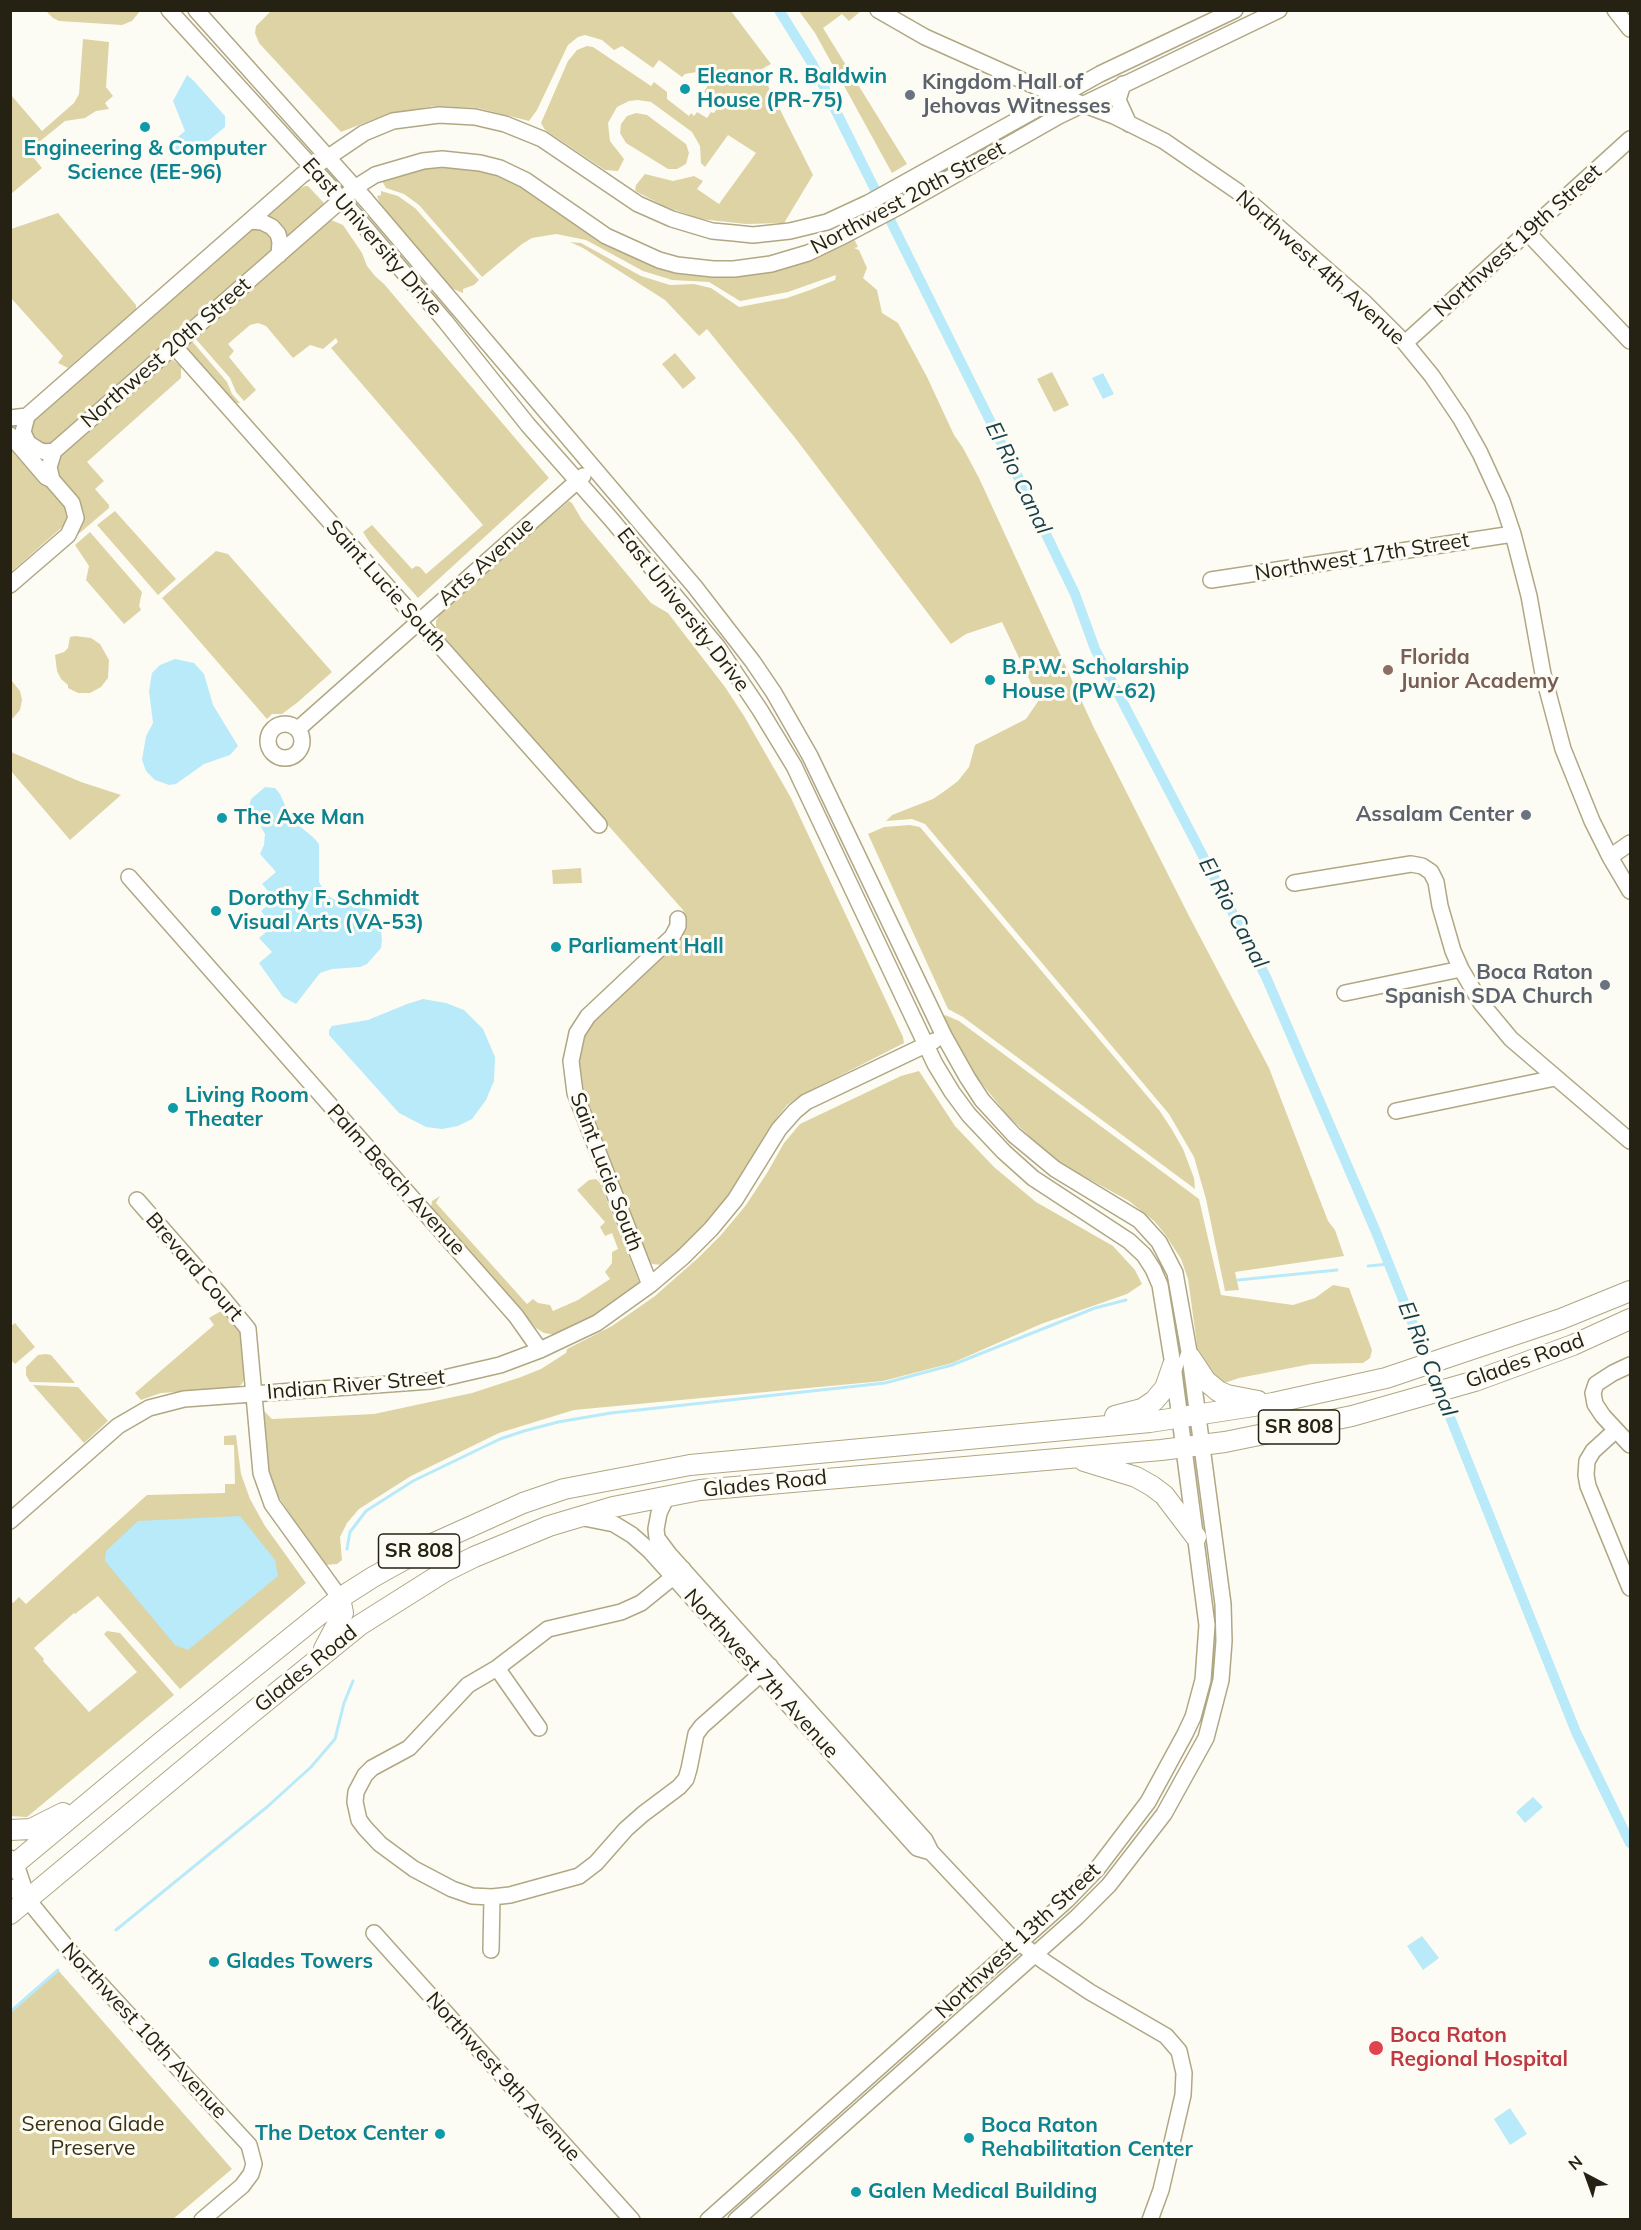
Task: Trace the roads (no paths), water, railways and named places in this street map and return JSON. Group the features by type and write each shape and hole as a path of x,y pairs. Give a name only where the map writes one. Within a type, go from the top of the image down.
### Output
{"main road":[{"name":"Glades Road","path":"12,1864 340,1598 405,1559 473,1524 523,1503 564,1489 690,1465 1054,1431 1188,1416 1273,1403 1386,1378 1562,1320 1630,1292"},
{"name":"Glades Road","path":"10,1914 360,1625 444,1572 511,1541 577,1517 700,1490 1192,1446 1291,1429 1396,1405 1475,1381 1573,1345 1630,1319"},
{"path":"1054,1431 1148,1406 1162,1393 1181,1361 1221,1393 1273,1403"},
{"path":"836,1477 843,1467 874,1447"},
{"path":"1072,1458 1136,1478 1152,1486 1164,1495 1196,1537"},
{"path":"318,1659 343,1613 340,1598"},
{"path":"10,1830 39,1827 105,1790"}],"street":[{"name":"East University Drive","path":"169,10 313,167 430,302 500,392 717,646 760,710 802,784 926,1045 952,1092 969,1115 1004,1152 1052,1192 1115,1230 1144,1255 1160,1285 1181,1361"},
{"name":"East University Drive","path":"196,10 356,188 734,636 774,693 825,785 944,1036 982,1100 1014,1135 1055,1169 1130,1213 1150,1230 1176,1273 1181,1361 1192,1446"},
{"name":"Northwest 4th Avenue","path":"878,10 925,37 1164,141 1237,191 1365,303 1405,343 1450,402 1480,453 1513,534 1529,596 1543,674 1563,749 1575,783 1610,857 1630,891"},
{"name":"Northwest 20th Street","path":"27,416 313,167 364,133 393,121 439,115 475,117 505,124 534,135 638,204 672,219 712,231 753,235 790,231 827,222 868,203 1109,69 1235,10"},
{"name":"Northwest 20th Street","path":"54,451 342,200 375,175 423,161 442,159 480,163 500,168 525,180 606,236 659,260 677,265 713,269 734,269 771,264 808,253 874,220 1082,104 1279,10"},
{"path":"1615,10 1630,29"},
{"path":"1123,84 1118,100 1129,124"},
{"name":"Northwest 19th Street","path":"1405,343 1630,139"},
{"path":"920,174 929,190"},
{"path":"250,221 262,222 272,227 278,234 279,255"},
{"path":"1528,233 1630,341"},
{"name":"Saint Lucie South","path":"174,346 599,825"},
{"path":"10,418 27,416 23,427 24,438 39,450 54,451 49,467 52,480"},
{"path":"10,435 72,503 76,518 68,536 10,585"},
{"name":"Arts Avenue","path":"298,729 593,467"},
{"name":"Northwest 17th Street","path":"1211,580 1513,534"},
{"path":"1610,857 1630,843"},
{"path":"1294,883 1411,864 1422,866 1431,872 1436,882 1446,930 1461,969 1494,1021 1511,1040 1630,1141"},
{"name":"Palm Beach Avenue","path":"129,878 516,1316 540,1350"},
{"name":"Saint Lucie South","path":"650,1285 575,1093 571,1061 577,1033 588,1016 672,937 678,926 678,918"},
{"path":"1345,993 1461,969"},
{"name":"Indian River Street","path":"10,1521 118,1426 141,1412 184,1399 431,1381 500,1365 540,1350 603,1319 650,1285 683,1257 735,1200 779,1129 795,1110 806,1102 944,1036"},
{"path":"1396,1110 1555,1078"},
{"name":"Brevard Court","path":"137,1200 248,1329 261,1473 272,1504 340,1598"},
{"path":"1630,1365 1596,1384 1593,1393 1595,1404 1630,1445"},
{"path":"1617,1430 1593,1450 1587,1461 1586,1475 1588,1486 1630,1588"},
{"name":"Northwest 13th Street","path":"708,2220 1067,1899 1112,1851 1158,1788 1185,1734 1199,1698 1206,1661 1205,1606 1196,1537 1192,1446"},
{"name":"Northwest 13th Street","path":"736,2220 1109,1885 1149,1836 1180,1787 1206,1738 1210,1725 1221,1680 1224,1623 1219,1566 1192,1446"},
{"name":"Northwest 7th Avenue","path":"667,1496 659,1514 657,1538 678,1573"},
{"name":"Northwest 7th Avenue","path":"577,1517 623,1528 678,1573 765,1670 916,1848 931,1852 1008,1934 1090,1992 1166,2036 1179,2051 1184,2073 1183,2095 1163,2180 1150,2220"},
{"path":"678,1573 641,1603 621,1612 548,1629 497,1668 468,1685 409,1748 372,1768 365,1775 356,1792 355,1802 359,1820 365,1828 396,1857 414,1869 462,1893 492,1897 510,1895 579,1876 588,1871 626,1829 679,1787 686,1779 696,1734 765,1670"},
{"path":"497,1668 539,1728"},
{"path":"12,1864 28,1900"},
{"path":"10,1887 28,1900"},
{"path":"491,1950 492,1897"},
{"name":"Northwest 10th Avenue","path":"28,1900 68,1949 249,2145 254,2164 251,2174 242,2186 202,2220"},
{"name":"Northwest 9th Avenue","path":"374,1933 632,2220"}],"water":[{"path":"187,75 225,116 225,127 207,142 184,154 169,156 166,147 185,131 173,101"},
{"path":"1103,373 1114,394 1103,399 1092,378"},
{"path":"175,659 194,663 204,674 213,705 238,746 230,755 204,764 176,784 169,785 155,780 146,771 142,760 146,736 153,723 149,691 152,673 160,665"},
{"path":"265,787 275,788 291,819 319,844 319,882 326,894 338,902 369,909 380,923 381,948 367,964 320,973 296,1004 283,997 259,963 272,952 259,938 273,926 261,911 275,899 262,884 276,872 260,854 265,834 249,806 251,799"},
{"path":"423,999 446,1003 464,1010 483,1029 495,1057 494,1081 486,1100 472,1119 458,1126 442,1129 426,1127 399,1113 329,1035 332,1026 368,1020"},
{"path":"240,1516 275,1560 278,1576 188,1650 175,1645 105,1561 106,1551 138,1521"},
{"path":"1533,1797 1543,1807 1525,1823 1516,1812"},
{"path":"1422,1936 1439,1958 1423,1970 1407,1946"},
{"path":"1510,2108 1527,2134 1510,2145 1494,2119"}],"waterway":[{"name":"El Rio Canal","path":"779,10 813,65 1075,594 1095,649 1266,977 1376,1232 1576,1732 1630,1843"},
{"path":"1368,1266 1389,1264"},
{"path":"1238,1280 1337,1270"},
{"path":"347,1549 350,1532 366,1511 413,1481 500,1439 524,1431 558,1422 611,1413 885,1383 952,1365 1095,1308 1126,1300"},
{"path":"116,1930 267,1807 311,1767 335,1739 344,1703 353,1681"},
{"path":"10,2012 58,1970"}],"place":[{"name":"Eleanor R. Baldwin House (PR-75)","path":"685,89"},
{"name":"Kingdom Hall of Jehovas Witnesses","path":"910,95"},
{"name":"Engineering & Computer Science (EE-96)","path":"145,127"},
{"name":"Florida Junior Academy","path":"1388,670"},
{"name":"B.P.W. Scholarship House (PW-62)","path":"990,680"},
{"name":"Assalam Center","path":"1526,815"},
{"name":"The Axe Man","path":"222,818"},
{"name":"Dorothy F. Schmidt Visual Arts (VA-53)","path":"216,911"},
{"name":"Parliament Hall","path":"556,947"},
{"name":"Boca Raton Spanish SDA Church","path":"1605,985"},
{"name":"Living Room Theater","path":"173,1108"},
{"name":"Glades Towers","path":"214,1962"},
{"name":"Boca Raton Regional Hospital","path":"1376,2048"},
{"name":"The Detox Center","path":"440,2134"},
{"name":"Boca Raton Rehabilitation Center","path":"969,2138"},
{"name":"Galen Medical Building","path":"856,2192"}],"park label":[{"name":"Serenoa Glade Preserve","path":"93,2137"}]}
